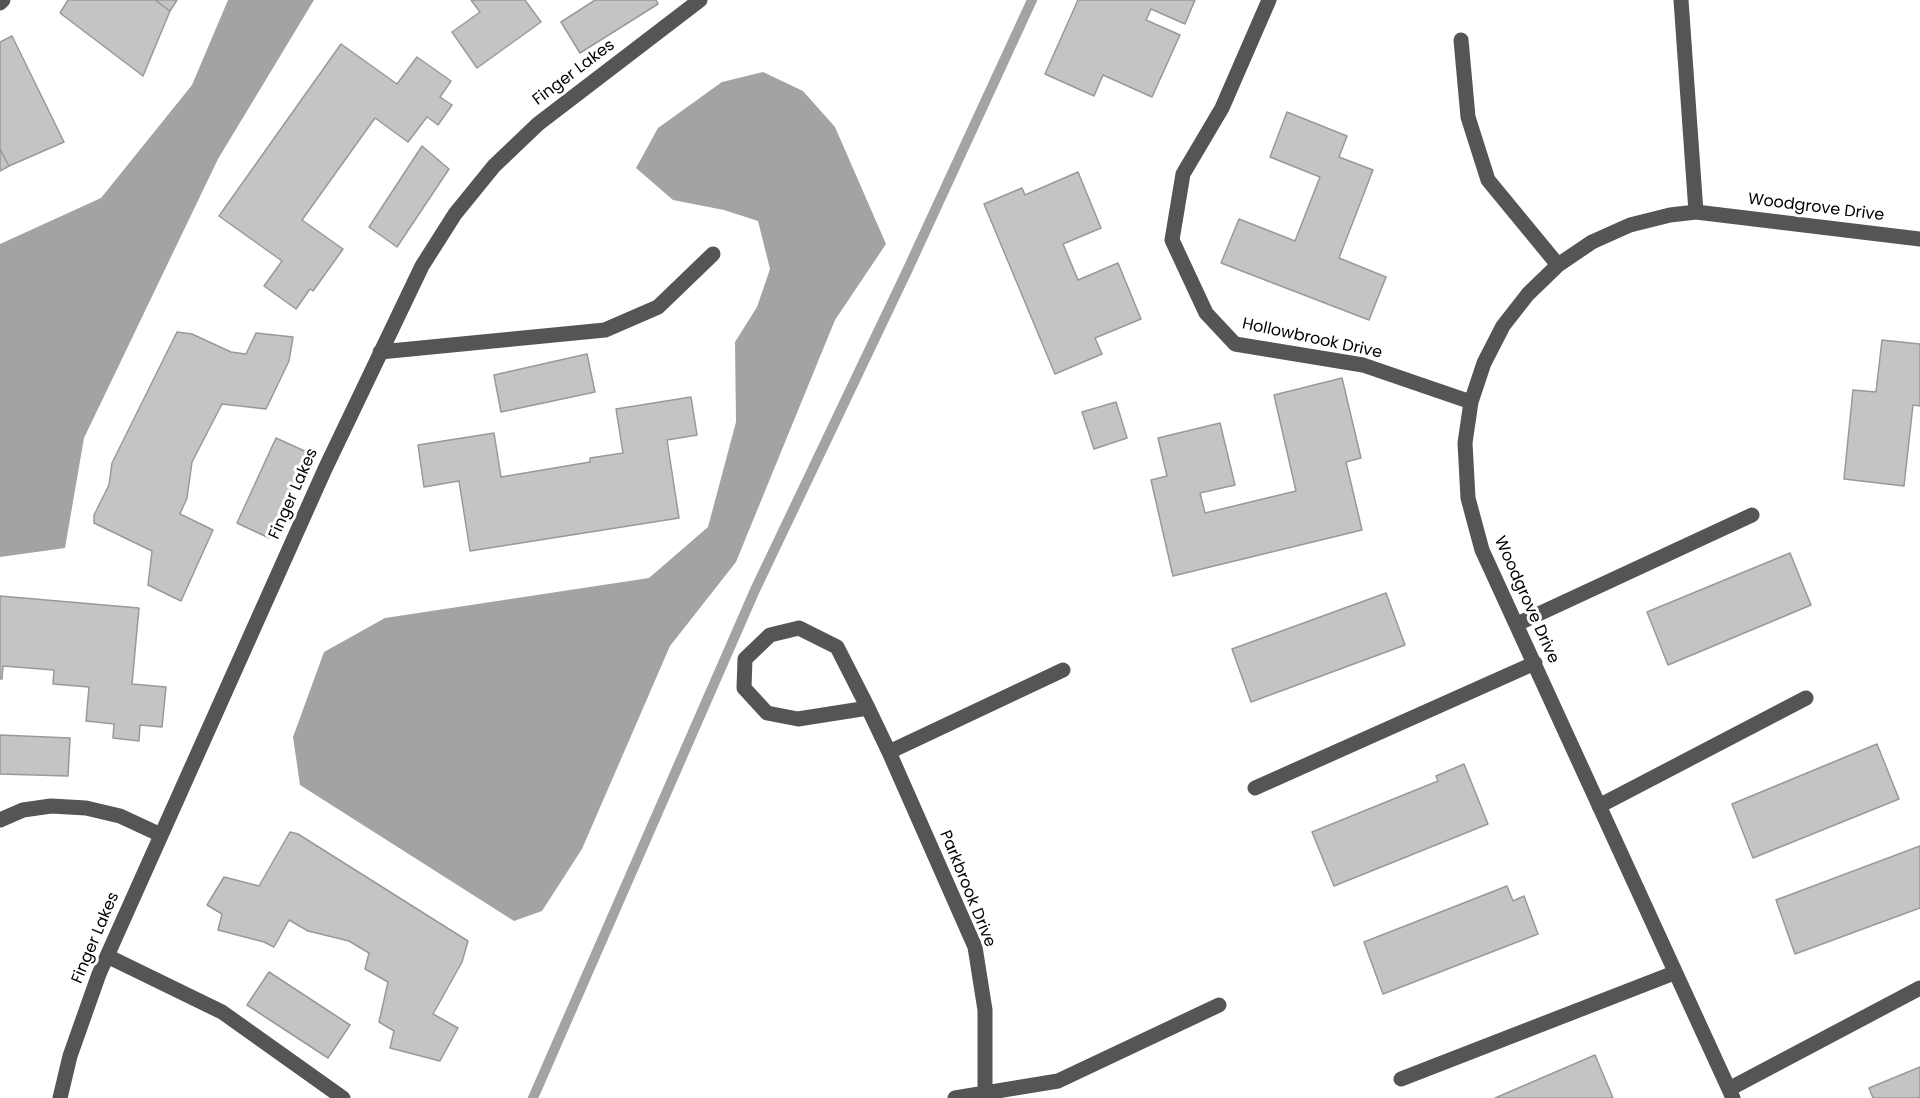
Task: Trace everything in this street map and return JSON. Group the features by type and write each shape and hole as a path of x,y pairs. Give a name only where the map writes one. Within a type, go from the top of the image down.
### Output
{"street":[{"name":"Finger Lakes","path":"60,1098 70,1056 107,956 380,352 422,266 455,214 494,166 538,124 700,0"},
{"name":"Hollowbrook Drive","path":"1269,0 1222,108 1183,174 1172,240 1206,313 1235,344 1364,365 1471,402"},
{"path":"1681,0 1696,212"},
{"path":"1461,40 1468,117 1488,180 1558,265"},
{"name":"Woodgrove Drive","path":"1731,1093 1482,550 1468,498 1465,443 1471,402 1484,363 1503,326 1528,294 1558,265 1592,242 1630,225 1670,215 1696,212 1920,239"},
{"path":"380,352 605,330 658,307 713,254"},
{"path":"1517,624 1752,515"},
{"name":"Parkbrook Drive","path":"868,708 798,719 767,713 744,688 745,659 770,635 799,628 837,647 868,708 889,752 975,947 985,1010 985,1095"},
{"path":"1255,788 1535,663"},
{"path":"889,752 1063,670"},
{"path":"1599,806 1806,698"},
{"path":"0,820 23,810 51,806 87,807 120,816 161,835"},
{"path":"107,956 222,1012 343,1098"},
{"path":"1401,1080 1674,973"},
{"path":"1731,1093 1920,988"},
{"path":"955,1098 985,1095 1058,1081 1219,1005"}],"shaded area":[{"path":"228,0 314,0 218,159 84,438 65,548 0,557 0,244 101,198 192,85"},
{"path":"763,72 803,91 835,127 886,244 835,320 736,562 670,646 582,849 542,911 514,921 300,785 293,737 324,652 385,618 649,578 708,527 736,422 735,342 757,307 770,269 758,221 724,210 673,200 636,168 658,128 722,82"}],"building":[{"path":"68,0 155,0 170,11 143,76 60,13"},
{"path":"155,0 177,0 170,11"},
{"path":"471,0 525,0 541,22 477,68 452,32 480,12"},
{"path":"595,0 656,0 658,4 580,53 561,22"},
{"path":"1078,0 1195,0 1185,24 1151,9 1146,20 1180,35 1152,97 1103,75 1094,96 1045,74"},
{"path":"12,36 64,142 9,166 0,149 0,42"},
{"path":"341,44 397,84 417,57 451,81 440,97 452,105 438,125 427,117 408,142 375,118 302,220 343,249 313,291 310,289 296,309 264,286 282,261 219,216"},
{"path":"1287,112 1347,136 1339,157 1373,170 1339,258 1386,277 1369,320 1221,263 1239,219 1295,241 1320,177 1270,157"},
{"path":"422,146 449,169 397,247 369,227"},
{"path":"0,149 9,166 0,171"},
{"path":"1078,172 1101,228 1063,244 1078,280 1118,263 1141,319 1095,338 1102,354 1055,374 984,204 1022,188 1025,195"},
{"path":"177,332 192,334 231,352 246,354 256,333 293,337 289,361 266,409 222,404 192,462 187,498 180,514 213,530 181,601 148,585 152,551 94,523 94,515 109,485 112,463"},
{"path":"1882,340 1920,344 1920,406 1913,405 1904,486 1844,479 1853,390 1876,392"},
{"path":"587,354 595,392 501,412 494,375"},
{"path":"1342,378 1361,458 1346,462 1362,530 1173,576 1151,480 1167,476 1158,438 1220,423 1235,485 1200,493 1205,513 1296,491 1274,395"},
{"path":"691,397 697,435 667,440 679,518 470,551 459,481 424,487 418,445 494,433 501,477 590,462 590,458 623,453 616,409"},
{"path":"1116,402 1127,438 1094,449 1082,412"},
{"path":"276,438 309,453 269,538 237,523"},
{"path":"1790,553 1811,605 1668,665 1647,612"},
{"path":"1386,593 1405,645 1251,702 1232,649"},
{"path":"0,596 139,608 132,684 166,687 162,727 140,725 139,741 113,738 114,724 86,721 89,687 53,684 54,670 3,666 2,679 0,679"},
{"path":"0,735 70,738 68,776 0,774"},
{"path":"1877,744 1899,799 1753,858 1732,804"},
{"path":"1464,764 1488,824 1334,886 1312,832 1438,781 1436,776"},
{"path":"290,832 298,834 468,941 462,962 433,1014 458,1028 440,1061 390,1048 394,1031 379,1022 388,982 365,969 369,953 349,941 308,931 289,920 274,947 264,942 218,930 222,914 207,905 224,877 259,886"},
{"path":"1920,846 1920,908 1795,954 1776,900"},
{"path":"1507,886 1513,901 1524,896 1538,934 1383,994 1364,942"},
{"path":"269,972 350,1025 328,1058 247,1005"},
{"path":"1595,1055 1613,1098 1495,1098"},
{"path":"1920,1067 1920,1098 1873,1098 1869,1088"}],"waterway":[{"path":"533,1098 755,590 907,271 1032,0"}]}
